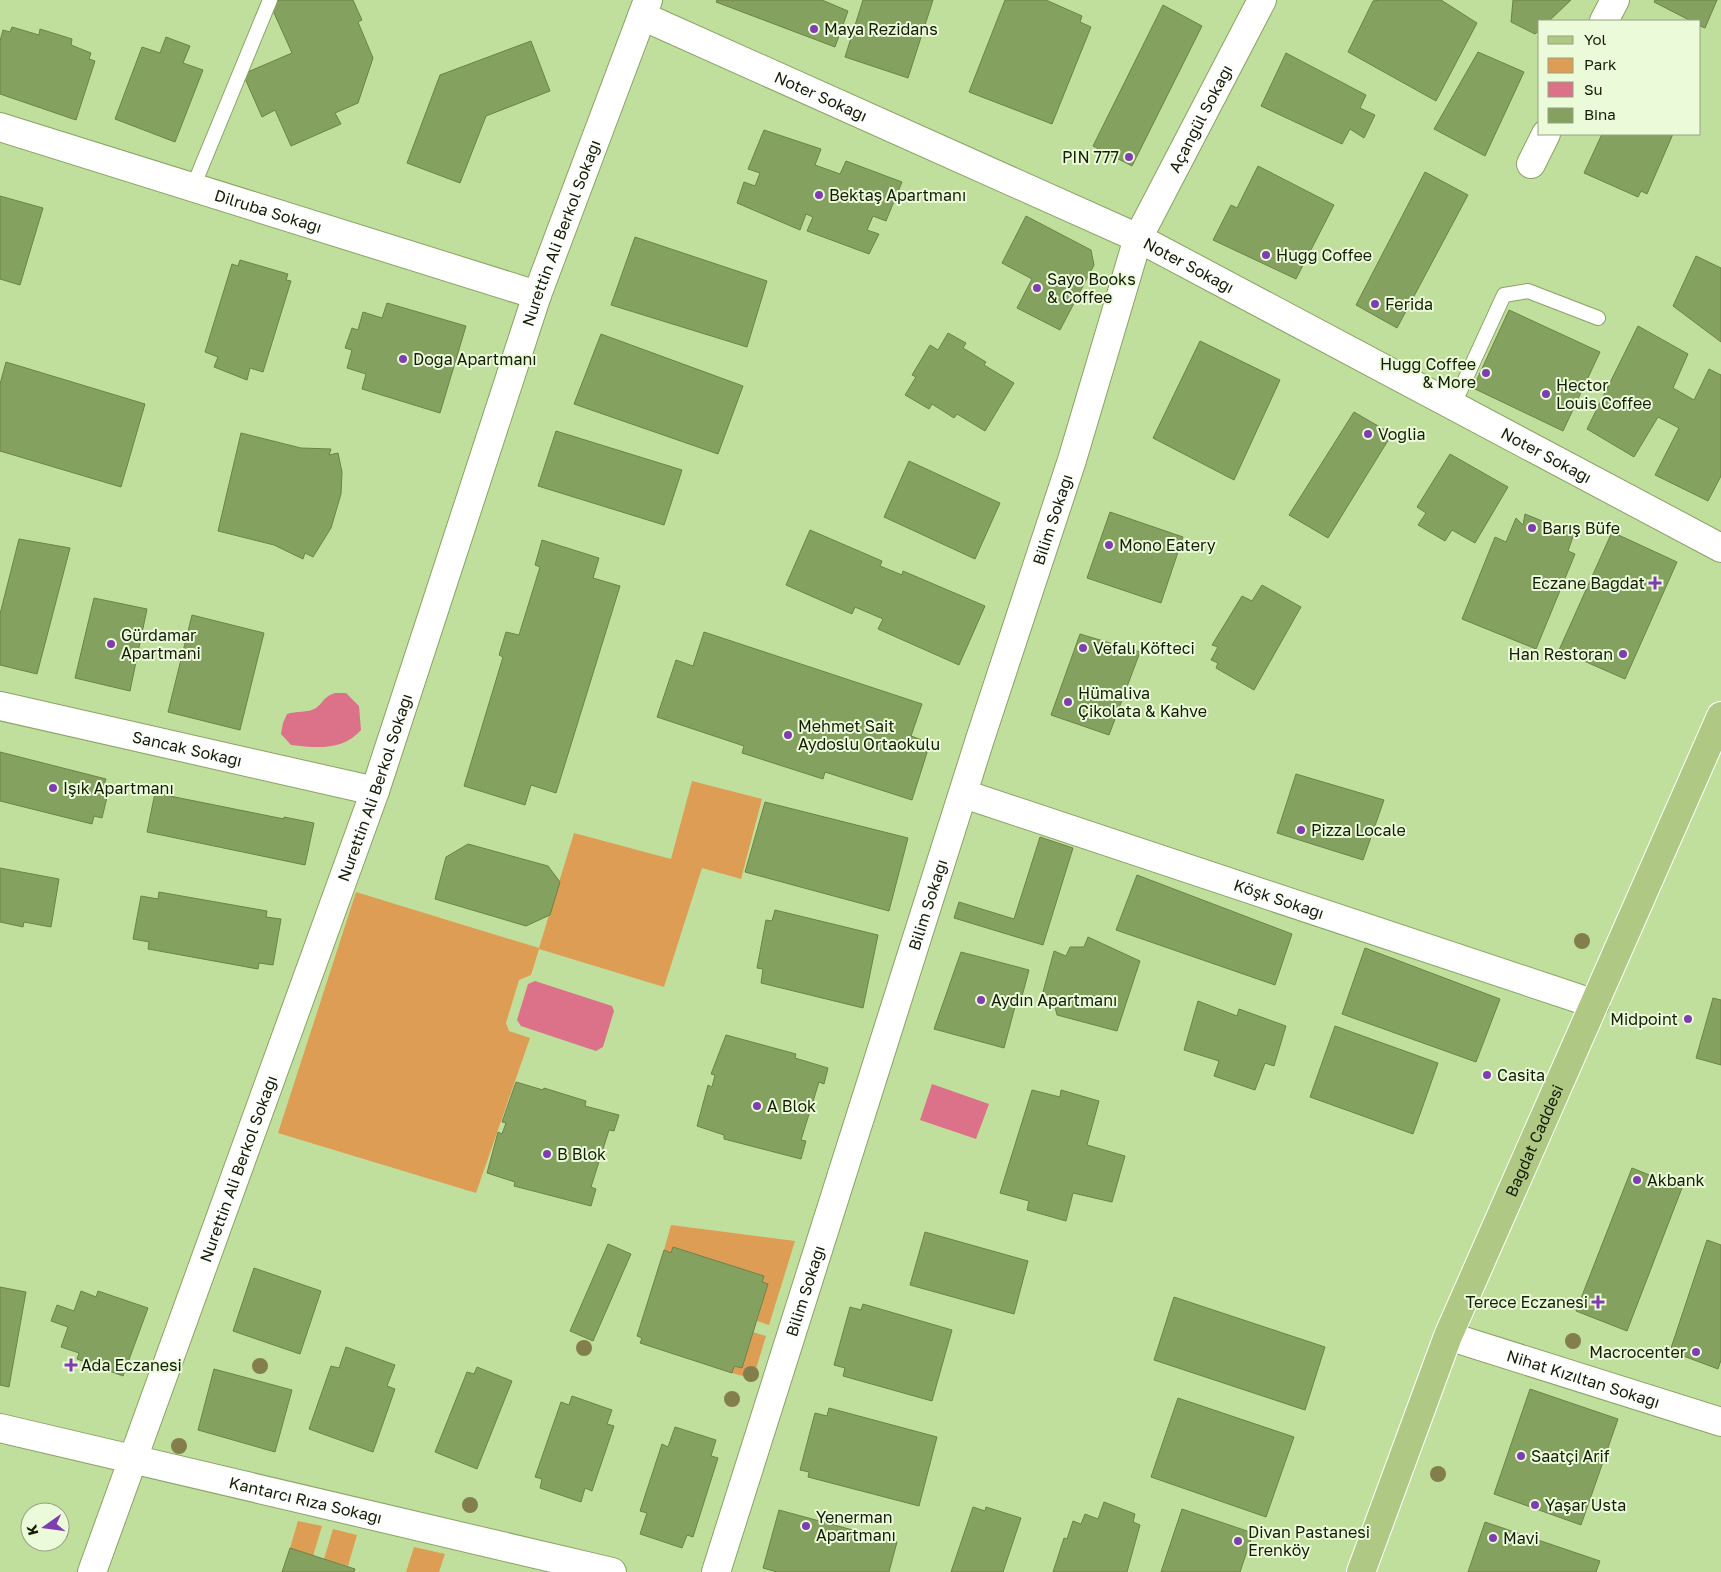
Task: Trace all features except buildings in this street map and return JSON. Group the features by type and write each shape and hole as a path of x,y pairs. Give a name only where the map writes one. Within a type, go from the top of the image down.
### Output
{"main road":[{"name":"Bağdat Caddesi","path":"1361,1572 1448,1336 1721,716"}],"street":[{"name":"Açangül Sokağı","path":"1138,238 1262,0"},
{"path":"1605,20 1615,0"},
{"name":"Noter Sokağı","path":"645,8 1138,238 1721,548"},
{"name":"Nurettin Ali Berkol Sokağı","path":"92,1572 375,791 538,295 645,8"},
{"name":"Dilruba Sokağı","path":"0,127 538,295"},
{"path":"1531,164 1546,135"},
{"name":"Bilim Sokağı","path":"716,1572 1072,460 1138,238"},
{"name":"Sancak Sokağı","path":"0,706 375,791"},
{"name":"Köşk Sokağı","path":"964,794 1595,1004"},
{"name":"Nihat Kızıltan Sokağı","path":"1448,1336 1721,1422"},
{"name":"Kantarcı Rıza Sokağı","path":"0,1428 612,1572"}],"lane":[{"path":"192,187 270,0"},
{"path":"1453,406 1504,295 1516,291 1536,293 1598,318"}],"green space":[{"path":"692,781 762,799 741,879 702,868 664,987 539,949 531,975 519,980 506,1023 509,1031 530,1038 476,1193 278,1133 356,892 539,948 574,833 671,859"},
{"path":"671,1225 795,1241 769,1325 757,1321 768,1284 762,1282 764,1276 673,1247 671,1253 664,1250"},
{"path":"753,1332 766,1336 753,1379 732,1373 734,1366 742,1368"},
{"path":"298,1521 322,1526 313,1556 290,1548"},
{"path":"333,1529 357,1535 348,1566 324,1559"},
{"path":"414,1547 445,1554 439,1572 406,1572"}],"water":[{"path":"335,693 346,693 359,706 361,730 346,742 337,745 310,747 291,745 281,734 287,714 313,710 328,696"},
{"path":"535,981 612,1006 614,1011 603,1047 596,1051 521,1026 517,1020 528,984"},
{"path":"932,1084 989,1104 976,1139 920,1120"}],"place":[{"name":"Maya Rezidans","path":"814,29"},
{"name":"PIN 777","path":"1129,157"},
{"name":"Bektaş Apartmanı","path":"819,195"},
{"name":"Hugg Coffee","path":"1266,255"},
{"name":"Sayo Books & Coffee","path":"1037,288"},
{"name":"Ferida","path":"1375,304"},
{"name":"Doğa Apartmanı","path":"403,359"},
{"name":"Hugg Coffee & More","path":"1486,373"},
{"name":"Hector Louis Coffee","path":"1546,394"},
{"name":"Voglia","path":"1368,434"},
{"name":"Barış Büfe","path":"1532,528"},
{"name":"Mono Eatery","path":"1109,545"},
{"name":"Eczane Bağdat","path":"1655,583"},
{"name":"Gürdamar Apartmani","path":"111,644"},
{"name":"Vefalı Köfteci","path":"1083,648"},
{"name":"Han Restoran","path":"1623,654"},
{"name":"Hümaliva Çikolata & Kahve","path":"1068,702"},
{"name":"Mehmet Sait Aydoslu Ortaokulu","path":"788,735"},
{"name":"Işık Apartmanı","path":"53,788"},
{"name":"Pizza Locale","path":"1301,830"},
{"name":"Aydın Apartmanı","path":"981,1000"},
{"name":"Midpoint","path":"1688,1019"},
{"name":"Casita","path":"1487,1075"},
{"name":"A Blok","path":"757,1106"},
{"name":"B Blok","path":"547,1154"},
{"name":"Akbank","path":"1637,1180"},
{"name":"Terece Eczanesi","path":"1598,1302"},
{"name":"Macrocenter","path":"1696,1352"},
{"name":"Ada Eczanesi","path":"71,1365"},
{"name":"Saatçi Arif","path":"1521,1456"},
{"name":"Yaşar Usta","path":"1535,1505"},
{"name":"Yenerman Apartmanı","path":"806,1526"},
{"name":"Mavi","path":"1493,1538"},
{"name":"Divan Pastanesi Erenköy","path":"1238,1541"}]}
